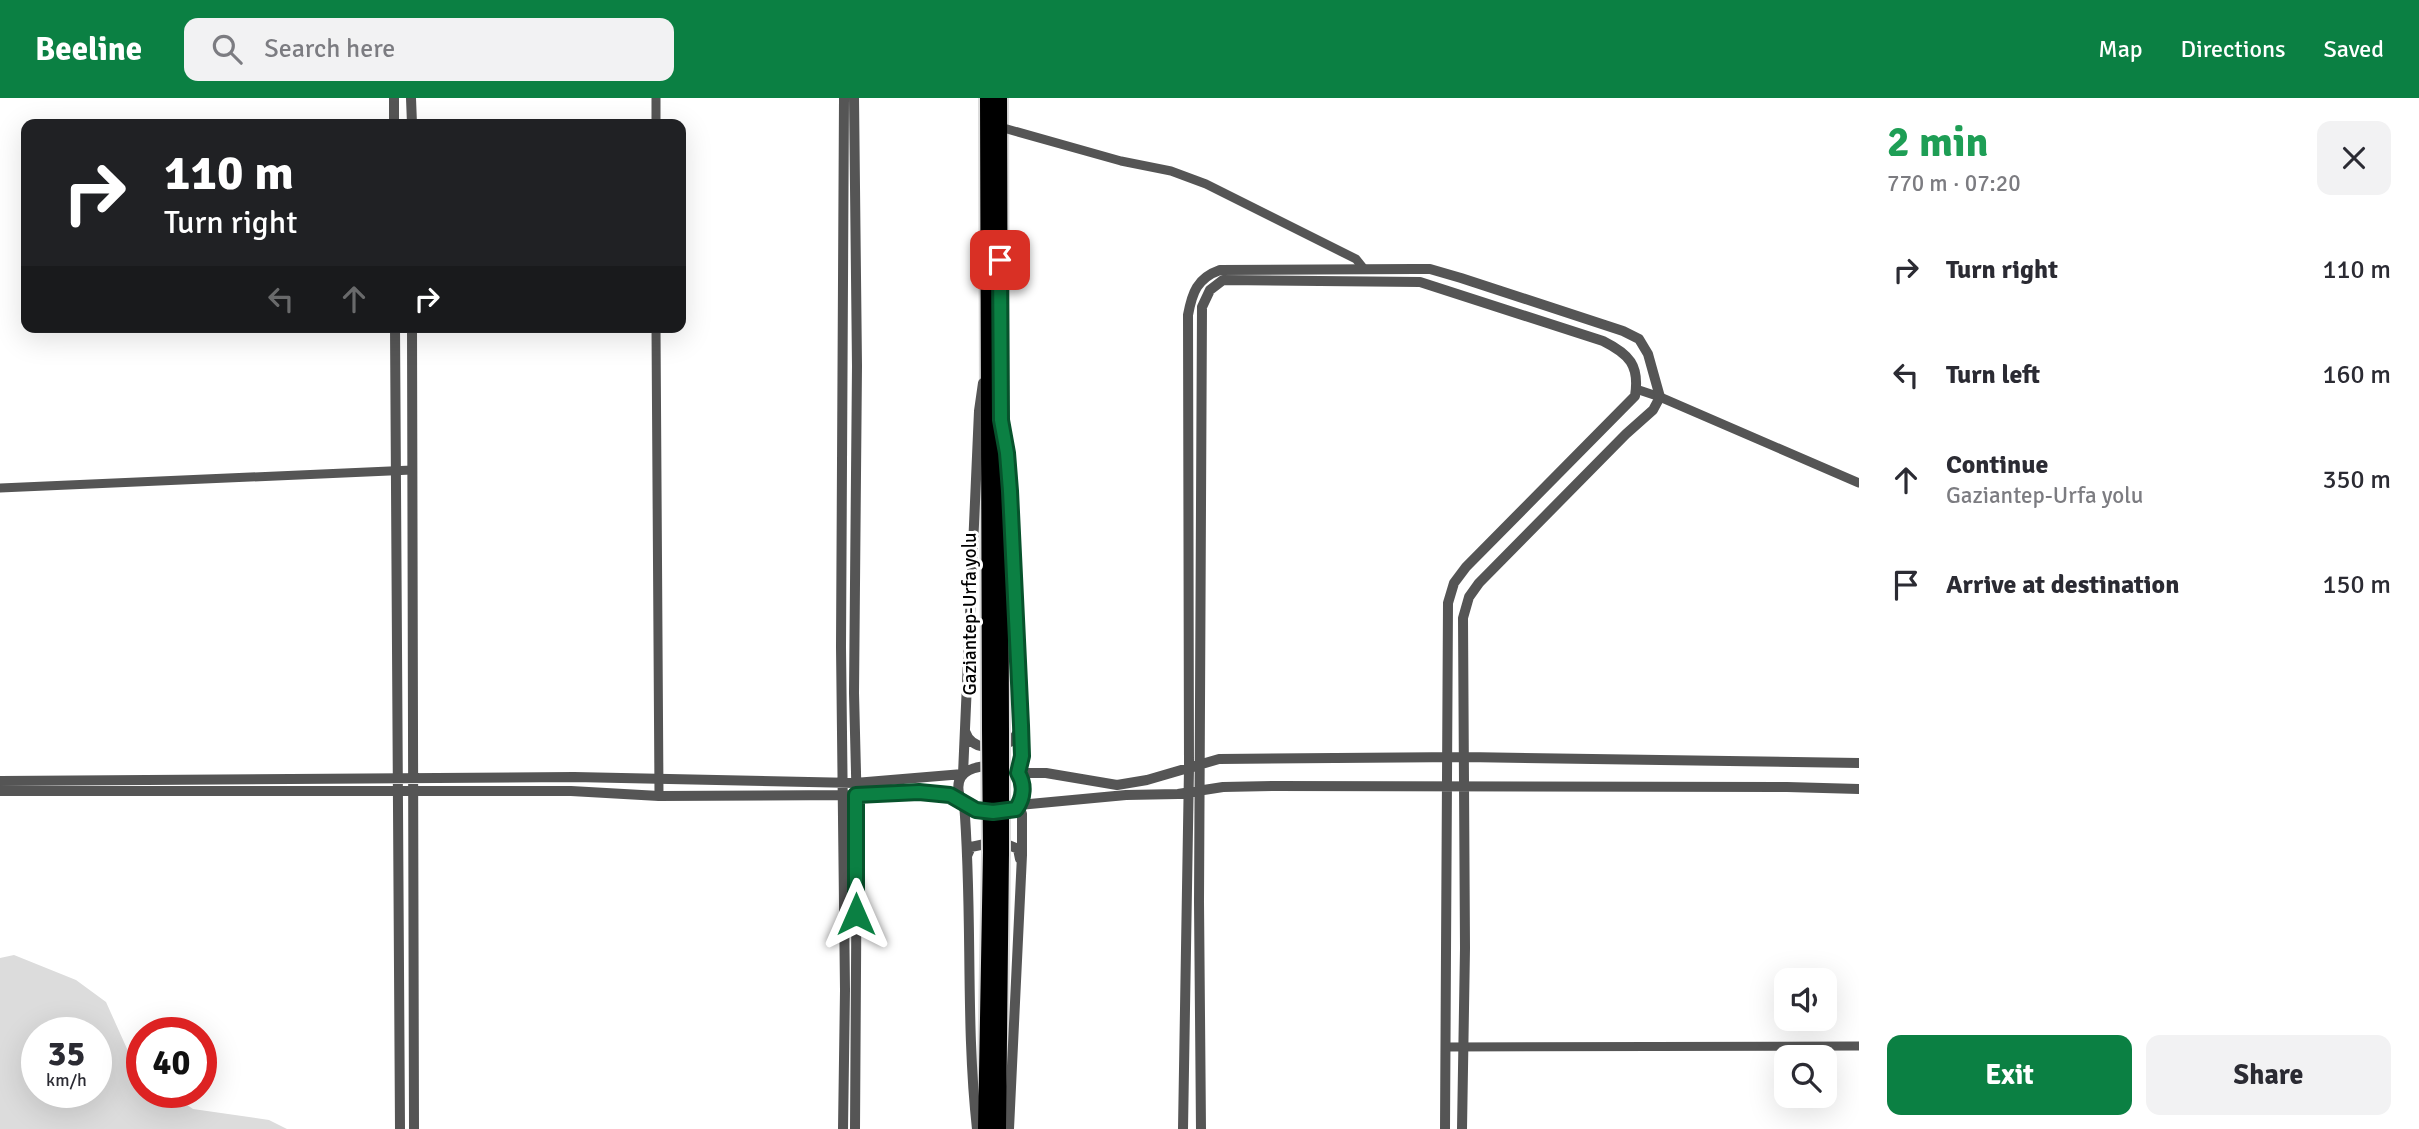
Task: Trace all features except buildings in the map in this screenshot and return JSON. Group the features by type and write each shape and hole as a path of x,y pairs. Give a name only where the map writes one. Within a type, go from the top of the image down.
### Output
{"highway":[{"name":"Gaziantep-Urfa yolu","path":"987,98 999,1129"},
{"name":"Gaziantep-Urfa yolu","path":"995,731 1001,420 1000,98"},
{"name":"Gaziantep-Urfa yolu","path":"985,1129 996,853"}],"street":[{"path":"394,98 394,119"},
{"path":"411,98 412,119"},
{"path":"656,98 656,119"},
{"path":"843,1129 844,98"},
{"path":"854,98 857,366 855,1129"},
{"path":"1000,127 1121,161 1171,171 1206,184 1356,259 1364,269"},
{"path":"1201,1129 1200,791 1195,766 1188,356 1188,315 1191,298 1201,280 1220,270 1364,269 1430,269 1623,331 1639,339 1647,354 1660,397 1653,410 1479,583 1469,597 1463,618 1465,757 1462,1129"},
{"path":"1183,1129 1187,793 1195,766 1202,307 1210,290 1223,280 1420,282 1603,341 1621,350 1629,358 1635,372 1635,396 1466,567 1454,583 1448,603 1445,1129"},
{"path":"395,333 400,1129"},
{"path":"412,333 414,1129"},
{"path":"656,333 659,796"},
{"path":"977,1129 972,1056 967,856 964,803 958,790 963,774 979,411 988,346"},
{"path":"1636,389 1859,483"},
{"path":"0,791 571,791 659,796 855,789 950,795 976,810 993,812 1016,809 1023,794 1018,773 1022,756 1021,725 1010,491 1001,420"},
{"path":"0,488 412,470"},
{"path":"964,729 967,739 992,748 1012,741 1018,735 1021,725"},
{"path":"855,789 963,774 978,766 995,765 1018,773 1046,773 1117,785 1147,780 1219,760 1465,757 1859,763"},
{"path":"0,781 658,777 842,789"},
{"path":"1019,805 1275,786 1859,789"},
{"path":"1009,1129 1021,866 1022,814 1019,805"},
{"path":"967,856 971,847 999,841 1018,849 1021,866"},
{"path":"1446,1047 1859,1046"}],"shaded area":[{"path":"14,955 76,980 106,1002 126,1047 126,1108 192,1108 269,1120 287,1129 0,1129 0,958"}],"route":[{"path":"856,914 856,795 919,792 950,795 976,810 993,812 1016,809 1023,794 1018,773 1022,756 1010,491 1001,420 1000,260"}]}
